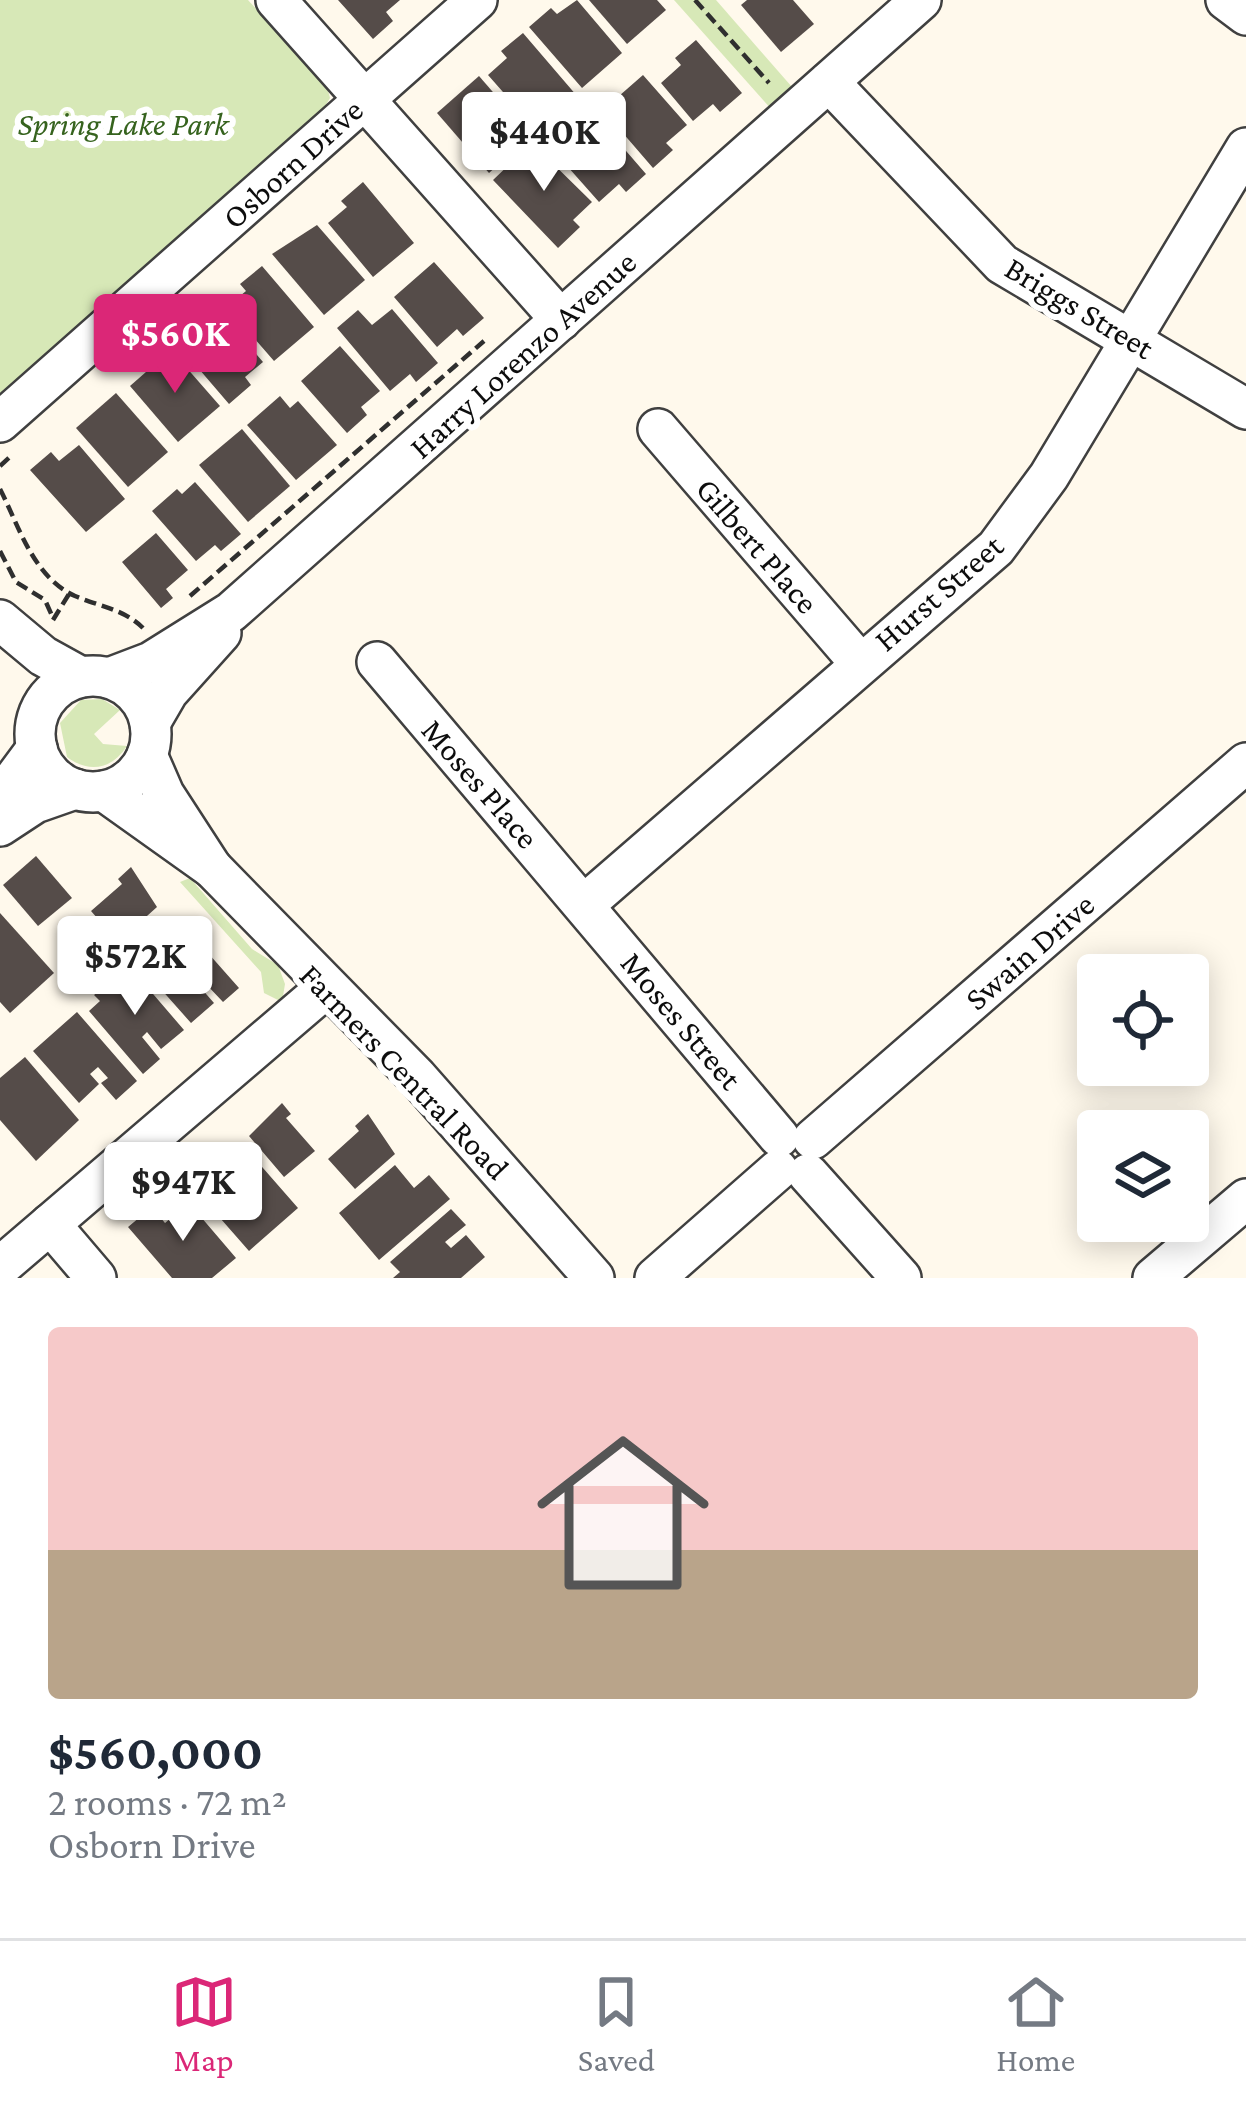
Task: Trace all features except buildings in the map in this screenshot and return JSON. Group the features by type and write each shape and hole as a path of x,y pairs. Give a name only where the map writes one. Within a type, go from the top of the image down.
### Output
{"street":[{"path":"276,0 560,320"},
{"name":"Osborn Drive","path":"9,436 364,100 477,0"},
{"name":"Harry Lorenzo Avenue","path":"95,677 151,662 231,612 921,0"},
{"path":"1226,0 1246,15"},
{"name":"Briggs Street","path":"829,82 1002,264 1130,335 1246,409"},
{"name":"Hurst Street","path":"585,904 996,548 1049,476 1246,148"},
{"name":"Gilbert Place","path":"658,429 859,662"},
{"name":"Harry Lorenzo Avenue","path":"148,739 168,692 218,640 231,612"},
{"path":"0,620 43,656 135,693 148,739 124,783 35,803 0,826"},
{"path":"0,642 25,678 48,770 89,790"},
{"name":"Moses Place","path":"377,662 585,904"},
{"path":"0,798 55,690 95,677"},
{"name":"Farmers Central Road","path":"148,739 164,794 212,868 417,1077 594,1278"},
{"name":"Swain Drive","path":"655,1278 1246,763"},
{"name":"Farmers Central Road","path":"89,790 212,868"},
{"name":"Moses Street","path":"585,904 901,1278"},
{"path":"0,1267 327,987"},
{"path":"1153,1278 1246,1199"},
{"path":"50,1224 96,1278"}],"path":[{"path":"695,0 769,83"},
{"path":"187,599 475,344 492,338"},
{"path":"0,466 9,436"},
{"path":"0,489 22,541 69,594 134,619 151,631"},
{"path":"0,551 16,582 44,600 58,640"},
{"path":"42,638 69,594"}],"green space":[{"name":"Spring Lake Park","path":"0,0 248,0 308,62 330,98 314,124 291,136 0,397"},
{"path":"674,0 716,0 792,87 772,110"},
{"path":"102,699 120,710 94,734 103,744 127,746 107,764 84,766 67,757 60,723 81,700"},
{"path":"190,878 252,949 278,965 285,984 282,1002 264,993 261,972 180,882"}]}
